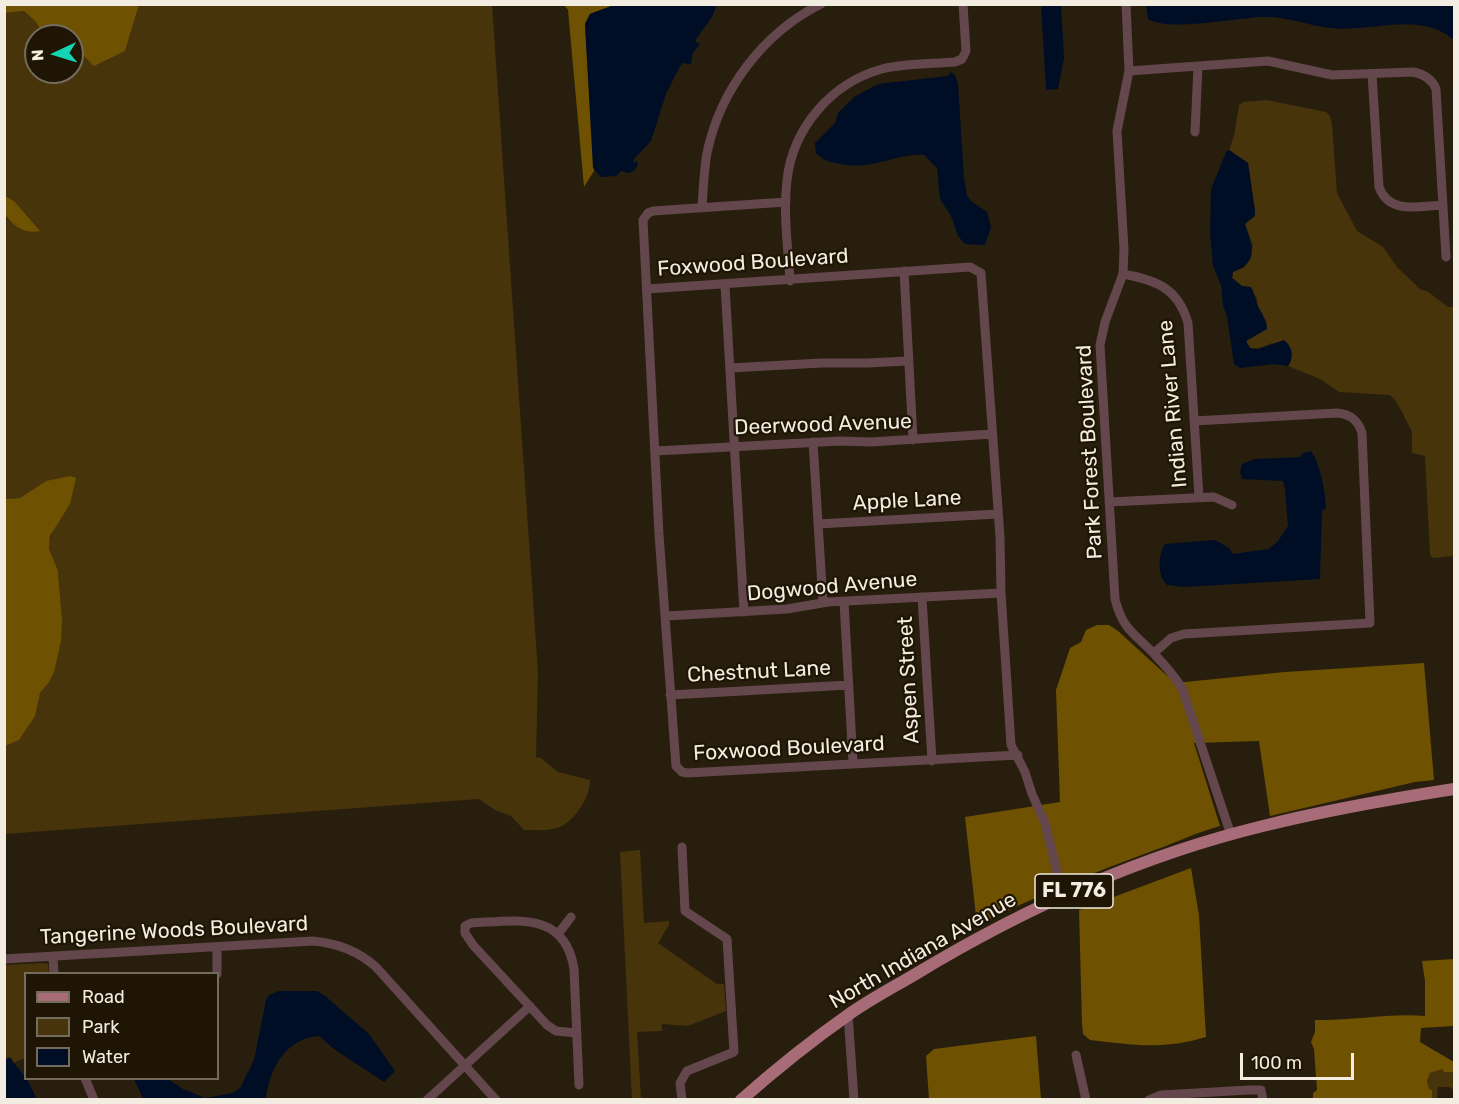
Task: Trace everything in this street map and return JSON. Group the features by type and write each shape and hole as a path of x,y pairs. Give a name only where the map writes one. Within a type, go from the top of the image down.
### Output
{"main road":[{"name":"North Indiana Avenue","path":"741,1100 848,1014 957,949 1063,896 1147,861 1230,835 1356,806 1455,789"}],"street":[{"path":"702,208 707,152 720,111 731,89 753,58 775,35 821,4"},
{"path":"790,281 786,202 788,172 804,128 824,103 844,86 881,69 954,62 962,59 966,51 963,4"},
{"name":"Park Forest Boulevard","path":"1126,4 1129,70 1118,131 1124,249 1123,274 1105,322 1100,345 1118,609 1130,633 1154,653 1182,688 1230,835"},
{"path":"1129,70 1268,62 1332,75 1420,73 1434,86 1446,257"},
{"path":"1195,132 1198,66"},
{"path":"1372,74 1379,187 1382,194 1389,202 1399,207 1443,205"},
{"path":"647,289 643,222 645,215 653,211 786,202"},
{"name":"Foxwood Boulevard","path":"1018,755 682,772 678,769 674,762 659,534 647,289 970,267 981,273 1011,745 1018,755 1045,823 1063,896"},
{"path":"904,271 913,440"},
{"name":"Indian River Lane","path":"1123,274 1152,281 1164,287 1184,310 1188,323 1199,497"},
{"path":"726,285 744,612"},
{"path":"730,368 909,361"},
{"path":"1154,653 1171,638 1184,634 1370,623 1362,433 1356,421 1337,413 1194,421"},
{"name":"Deerwood Avenue","path":"656,451 813,442 913,440 992,434"},
{"path":"813,442 823,603"},
{"path":"1109,502 1214,497 1232,505"},
{"name":"Apple Lane","path":"818,524 998,514"},
{"name":"Dogwood Avenue","path":"666,616 787,609 823,603 1001,593"},
{"name":"Aspen Street","path":"922,597 932,761"},
{"path":"844,602 853,763"},
{"name":"Chestnut Lane","path":"670,695 849,685"},
{"path":"682,847 685,912 727,939 734,1052 687,1071 680,1083 682,1100"},
{"path":"558,934 571,917"},
{"path":"577,1033 564,1033 551,1028 473,945 465,933 465,926 471,923 527,920 546,926 566,943 572,959 577,1033 579,1085"},
{"name":"Tangerine Woods Boulevard","path":"4,959 313,941 332,943 352,951 376,967 496,1100"},
{"path":"217,947 217,972"},
{"path":"53,956 54,972"},
{"path":"427,1100 530,1006"},
{"path":"848,1014 854,1100"},
{"path":"1076,1056 1086,1100"},
{"path":"86,1080 94,1100"},
{"path":"1149,1100 1161,1095 1250,1090 1261,1090 1263,1100"}],"green space":[{"path":"139,5 492,5 538,672 536,757 541,758 558,772 590,780 588,794 580,808 563,825 549,830 524,830 511,816 495,810 479,799 5,834 5,746 19,737 28,726 40,693 53,672 60,637 60,604 58,576 49,545 54,529 70,504 46,481 20,498 5,499 4,215 12,223 14,201 5,195 5,13 24,11 37,24 24,24 24,84 84,84 84,56 125,51"},
{"path":"1267,100 1326,112 1330,116 1337,193 1357,231 1383,247 1397,267 1421,290 1427,291 1448,307 1454,307 1454,556 1433,558 1430,555 1425,456 1412,453 1412,432 1395,400 1390,395 1339,392 1320,379 1288,366 1291,361 1272,343 1250,348 1246,341 1255,335 1263,314 1258,307 1257,298 1247,287 1232,278 1233,272 1245,267 1253,246 1245,224 1255,211 1248,163 1229,150 1234,136 1239,105 1244,102"},
{"path":"640,850 644,923 669,921 658,943 717,984 724,984 726,1011 688,1026 662,1024 662,1031 637,1032 641,1099 632,1100 620,852"},
{"path":"44,963 48,964 49,972 24,972 24,1058 13,1063 12,1058 7,1058 5,1061 5,965"},
{"path":"1442,1068 1444,1072 1454,1071 1454,1090 1449,1087 1438,1087 1437,1099 1432,1099 1432,1091 1427,1081 1430,1073"}],"shaded area":[{"path":"5,4 139,4 125,51 94,66 84,56 84,24 37,24 24,11 5,13"},
{"path":"564,5 614,5 590,14 585,24 594,171 584,187 568,10"},
{"path":"4,195 14,201 40,231 20,229 12,223 5,215"},
{"path":"71,476 76,478 70,504 50,536 49,549 58,571 62,621 61,641 54,672 40,693 35,716 19,740 5,746 5,499 20,498 46,481"},
{"path":"1097,625 1109,625 1118,631 1175,683 1285,672 1424,663 1434,780 1415,782 1270,816 1259,741 1194,743 1220,826 1087,876 977,925 965,817 1060,802 1056,690 1070,648 1081,642 1086,630"},
{"path":"1191,868 1199,915 1206,1037 1162,1045 1134,1045 1090,1040 1083,1034 1082,1023 1079,910"},
{"path":"1454,959 1454,1026 1421,1028 1420,1042 1454,1062 1453,1072 1444,1072 1442,1069 1430,1073 1427,1081 1429,1089 1432,1090 1432,1099 1313,1099 1313,1093 1317,1090 1314,1049 1311,1042 1315,1032 1315,1020 1425,1016 1425,981 1422,961"},
{"path":"1036,1036 1041,1099 929,1099 926,1056 934,1049"}],"water":[{"path":"614,5 717,5 712,17 696,39 696,42 700,44 693,53 691,64 683,63 680,66 666,94 651,141 633,160 638,164 634,171 629,173 621,171 616,176 601,177 593,168 585,24 590,14"},
{"path":"1041,5 1061,5 1064,58 1058,89 1046,90"},
{"path":"1146,5 1453,5 1454,40 1440,31 1410,24 1346,29 1262,17 1186,24 1157,23 1148,19"},
{"path":"950,72 955,75 958,84 967,195 971,201 987,212 991,227 985,245 965,244 958,236 951,216 940,199 937,168 924,155 853,166 827,161 816,153 815,143 835,123 838,113 854,97 878,84 948,76"},
{"path":"1229,150 1248,163 1255,211 1255,216 1245,224 1251,246 1251,258 1242,268 1233,272 1232,278 1242,286 1251,287 1267,325 1267,329 1246,341 1250,348 1258,349 1284,340 1292,352 1288,366 1274,364 1240,368 1234,364 1221,285 1213,266 1210,234 1211,189 1226,152"},
{"path":"1311,451 1322,478 1326,508 1322,511 1320,579 1185,587 1167,585 1161,576 1160,565 1165,544 1215,540 1229,548 1233,554 1269,549 1278,541 1288,526 1283,481 1242,479 1240,472 1242,464 1255,459 1300,457 1303,453"},
{"path":"279,991 317,991 324,995 369,1034 395,1071 384,1082 334,1049 319,1036 297,1042 281,1057 271,1077 266,1099 143,1099 134,1080 170,1080 183,1089 205,1098 233,1093 240,1088 254,1060 269,995"},
{"path":"9,1057 24,1075 24,1080 28,1080 37,1099 5,1099 5,1061"}]}
